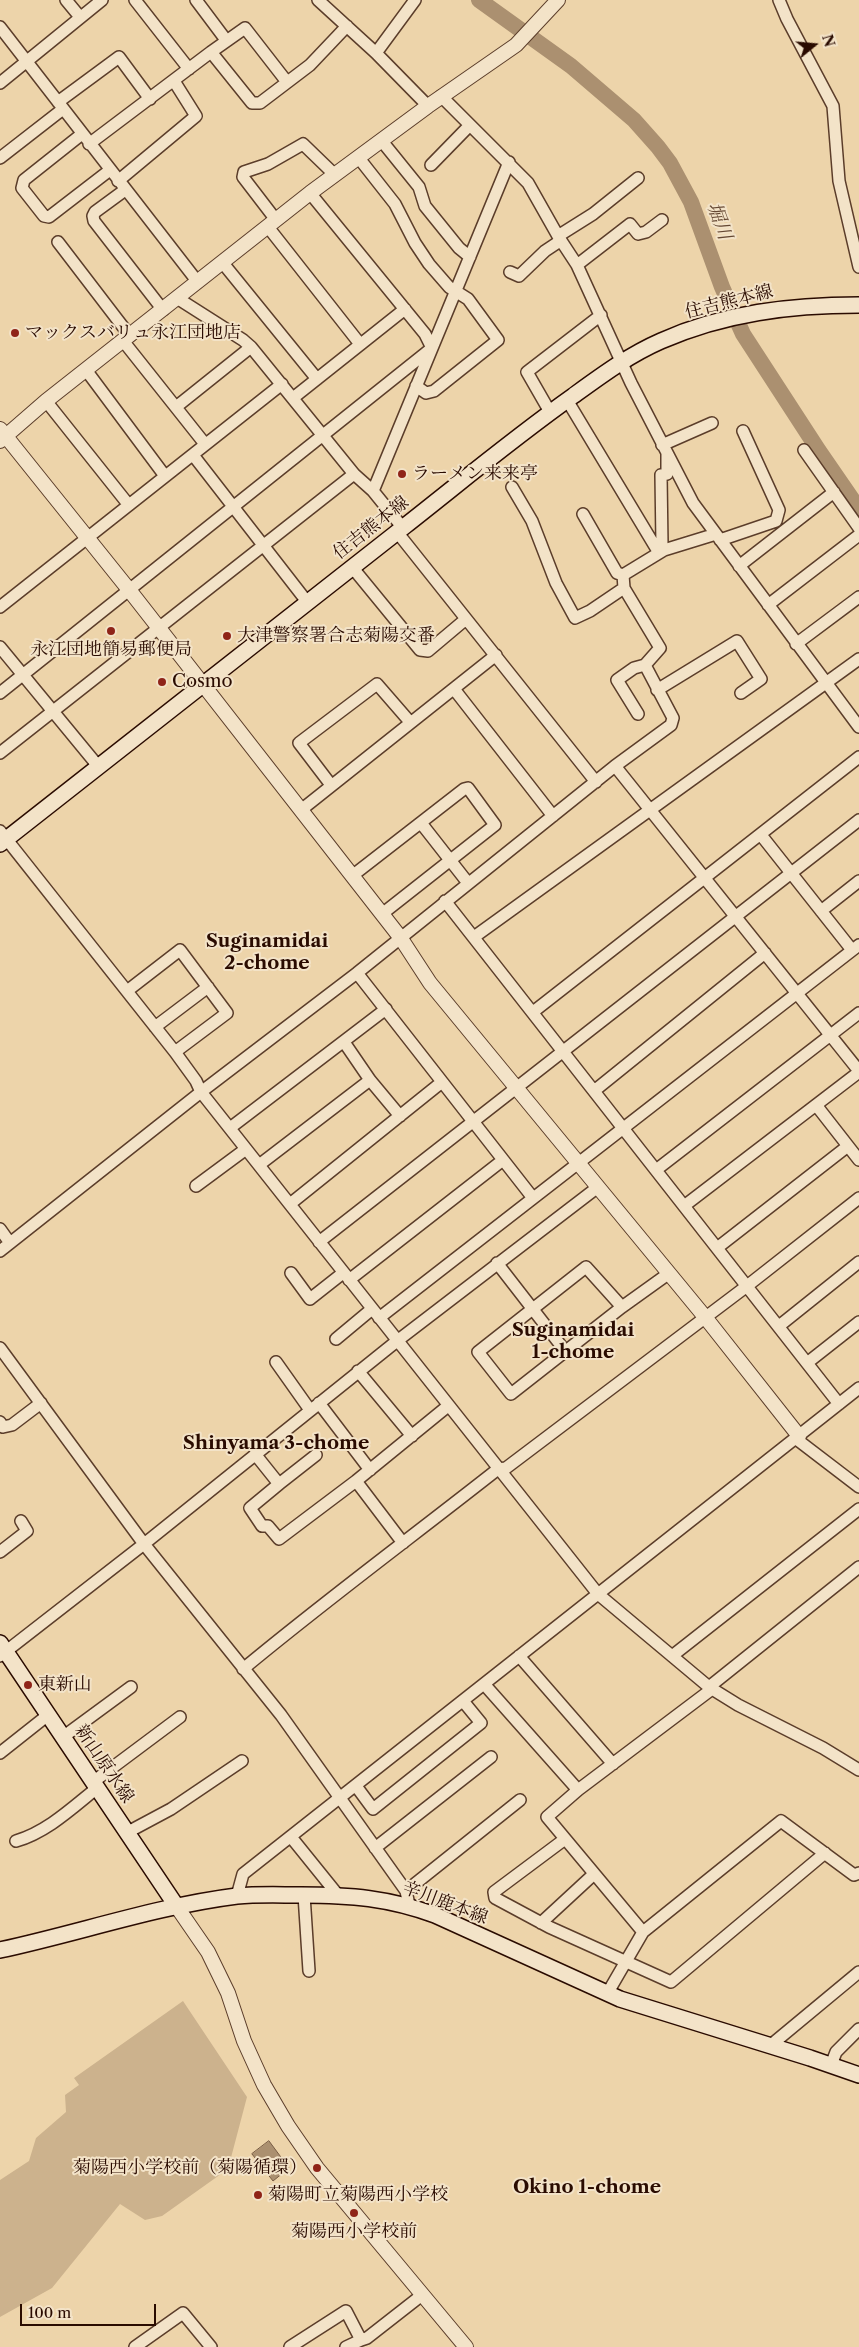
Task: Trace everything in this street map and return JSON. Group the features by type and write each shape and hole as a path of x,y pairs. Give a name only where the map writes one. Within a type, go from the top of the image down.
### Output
{"main road":[{"name":"住吉熊本線","path":"2,838 308,603 550,412 621,362 662,341 719,320 779,309 823,305 859,305"},
{"name":"新山原水線","path":"2,1650 128,1832 177,1907"},
{"name":"辛川鹿本線","path":"0,1950 177,1907 237,1896 337,1894 373,1898 407,1898 435,1915 607,1994 682,2020 771,2045 859,2075"}],"street":[{"path":"66,0 80,18"},
{"path":"0,83 102,0"},
{"path":"135,0 189,69"},
{"path":"196,0 226,40"},
{"path":"318,0 376,53 428,106"},
{"path":"376,53 415,0"},
{"path":"558,0 525,37 495,61 441,96 335,174 197,281 127,339 2,435 87,537 159,628 400,937 430,982 579,1162 668,1274 705,1316 797,1437 859,1486"},
{"path":"780,0 787,19 833,106 839,181 859,267"},
{"path":"211,52 252,102 260,103 310,65 347,26"},
{"path":"0,27 121,186 197,281"},
{"path":"89,144 242,28 248,30 287,82"},
{"path":"0,158 119,57 150,99"},
{"path":"163,310 94,221 93,216 121,186 196,116 174,81"},
{"path":"441,96 528,183 559,239 577,265 621,362 693,503 859,727"},
{"path":"431,164 470,125"},
{"path":"82,134 24,180 22,188 44,216 49,217 110,170"},
{"path":"381,140 419,186 425,206 458,248 470,257"},
{"path":"335,174 303,144 268,164 244,172 243,177 272,224 360,344"},
{"path":"358,157 395,204 415,243 429,264 448,287 468,299 498,340 434,391 426,393 416,386"},
{"path":"373,491 509,162"},
{"path":"510,272 519,276 559,239 638,178"},
{"path":"310,193 425,334 432,348"},
{"path":"577,265 630,224 638,234 646,232 662,220"},
{"path":"58,242 176,407 206,444"},
{"path":"222,262 317,379"},
{"path":"177,298 244,340 251,348 325,435 354,474 373,491 466,620 596,782"},
{"path":"293,398 405,309"},
{"path":"550,412 528,372 601,315"},
{"path":"176,407 251,348"},
{"path":"0,693 432,348"},
{"path":"86,370 165,476"},
{"path":"2,600 87,537 282,384"},
{"path":"567,400 662,552"},
{"path":"46,401 128,504"},
{"path":"665,450 712,423"},
{"path":"583,514 600,533 617,573 623,575 662,552 776,521 779,510 743,430"},
{"path":"662,552 661,476 667,474 665,450"},
{"path":"804,450 859,528"},
{"path":"192,455 308,603"},
{"path":"0,753 354,474"},
{"path":"512,486 532,521 556,583 575,618 590,611 624,588"},
{"path":"739,566 834,492"},
{"path":"768,605 859,535"},
{"path":"352,567 420,650 428,651 466,620"},
{"path":"623,575 624,588 660,648 645,665 634,668 617,680 638,714"},
{"path":"796,644 859,597"},
{"path":"658,690 737,641 762,679 741,693"},
{"path":"0,647 98,766"},
{"path":"301,810 496,655"},
{"path":"474,937 859,659"},
{"path":"0,1251 201,1092 357,973 445,900 615,766 671,726 673,718 645,665"},
{"path":"331,785 299,743 377,684 410,722"},
{"path":"454,689 553,816"},
{"path":"533,1012 859,757"},
{"path":"615,766 859,1072 684,1206"},
{"path":"352,876 464,789 468,788 495,825 382,914"},
{"path":"319,1242 472,1120 859,820"},
{"path":"421,823 468,883"},
{"path":"336,1339 376,1314 534,1198 856,948 821,911 761,835"},
{"path":"2,838 127,991 175,1052 196,1081 201,1092 598,1594 711,1688 738,1705 822,1748 859,1770"},
{"path":"821,911 859,881"},
{"path":"445,900 839,1404"},
{"path":"127,991 180,950 227,1013 175,1052"},
{"path":"594,1090 765,954"},
{"path":"357,973 534,1198"},
{"path":"155,1027 208,987"},
{"path":"230,1128 386,1009"},
{"path":"656,1170 859,1012"},
{"path":"344,1042 370,1080 400,1116"},
{"path":"259,1165 370,1080"},
{"path":"290,1204 442,1082"},
{"path":"816,1105 859,1160"},
{"path":"717,1248 848,1146"},
{"path":"196,1186 246,1149"},
{"path":"290,1273 310,1298 346,1276 503,1160"},
{"path":"2,1650 144,1544 358,1371 598,1187"},
{"path":"243,1670 332,1596 360,1578 498,1469 506,1468 747,1286 859,1198"},
{"path":"0,1228 10,1243"},
{"path":"779,1326 859,1262"},
{"path":"497,1263 566,1352"},
{"path":"622,1307 586,1267 478,1352 511,1394 622,1307 668,1274"},
{"path":"807,1363 859,1322"},
{"path":"0,1348 144,1544 243,1670 281,1715 375,1848 407,1898 520,1800"},
{"path":"276,1362 370,1470"},
{"path":"358,1371 412,1436"},
{"path":"237,1896 242,1874 340,1799 859,1388"},
{"path":"0,1422 3,1426 12,1424 41,1403"},
{"path":"316,1455 250,1508 262,1526 268,1526 278,1539 356,1482 448,1406"},
{"path":"255,1454 278,1484"},
{"path":"356,1482 403,1544"},
{"path":"672,1656 859,1509"},
{"path":"0,1552 27,1531 21,1521"},
{"path":"643,1932 547,1817 578,1790 711,1688 859,1567"},
{"path":"519,1656 613,1764"},
{"path":"484,1684 578,1790"},
{"path":"63,1737 131,1687"},
{"path":"356,1786 373,1809 481,1723 463,1701"},
{"path":"0,1753 48,1715"},
{"path":"16,1841 28,1838 50,1826 95,1785 180,1717"},
{"path":"375,1848 491,1757"},
{"path":"128,1832 171,1808 242,1761"},
{"path":"607,1994 625,1960 643,1932 781,1821 854,1875 859,1873"},
{"path":"291,1837 337,1894"},
{"path":"565,1839 494,1892 495,1898 541,1923 671,1982 825,1853"},
{"path":"541,1923 594,1874"},
{"path":"304,1895 310,1971"},
{"path":"177,1907 208,1952 228,1994 244,2041 264,2084 288,2126 317,2168 466,2347"},
{"path":"771,2045 859,1972"},
{"path":"830,2065 836,2052 859,2029"},
{"path":"346,2347 367,2338 422,2295"},
{"path":"290,2347 306,2343 346,2311 361,2340"},
{"path":"134,2347 184,2313 211,2347"}],"shaded area":[{"path":"183,2001 247,2097 228,2169 162,2216 145,2220 120,2204 52,2288 0,2317 0,2180 29,2161 36,2138 66,2112 65,2095 79,2085 74,2078"},
{"path":"269,2141 289,2168 273,2181 252,2154"}],"waterway":[{"name":"堀川","path":"479,0 571,66 634,120 670,163 691,202 722,287 743,334 859,509"}],"place":[{"name":"マックスバリュ永江団地店","path":"15,333"},
{"name":"ラーメン来来亭","path":"402,474"},
{"name":"永江団地簡易郵便局","path":"111,631"},
{"name":"大津警察署合志菊陽交番","path":"227,636"},
{"name":"Cosmo","path":"162,682"},
{"name":"東新山","path":"28,1685"},
{"name":"菊陽西小学校前（菊陽循環）","path":"317,2168"},
{"name":"菊陽町立菊陽西小学校","path":"258,2195"},
{"name":"菊陽西小学校前","path":"354,2213"}],"district":[{"name":"Suginamidai 2-chome","path":"267,953"},
{"name":"Suginamidai 1-chome","path":"573,1342"},
{"name":"Shinyama 3-chome","path":"276,1444"},
{"name":"Okino 1-chome","path":"587,2188"}]}
